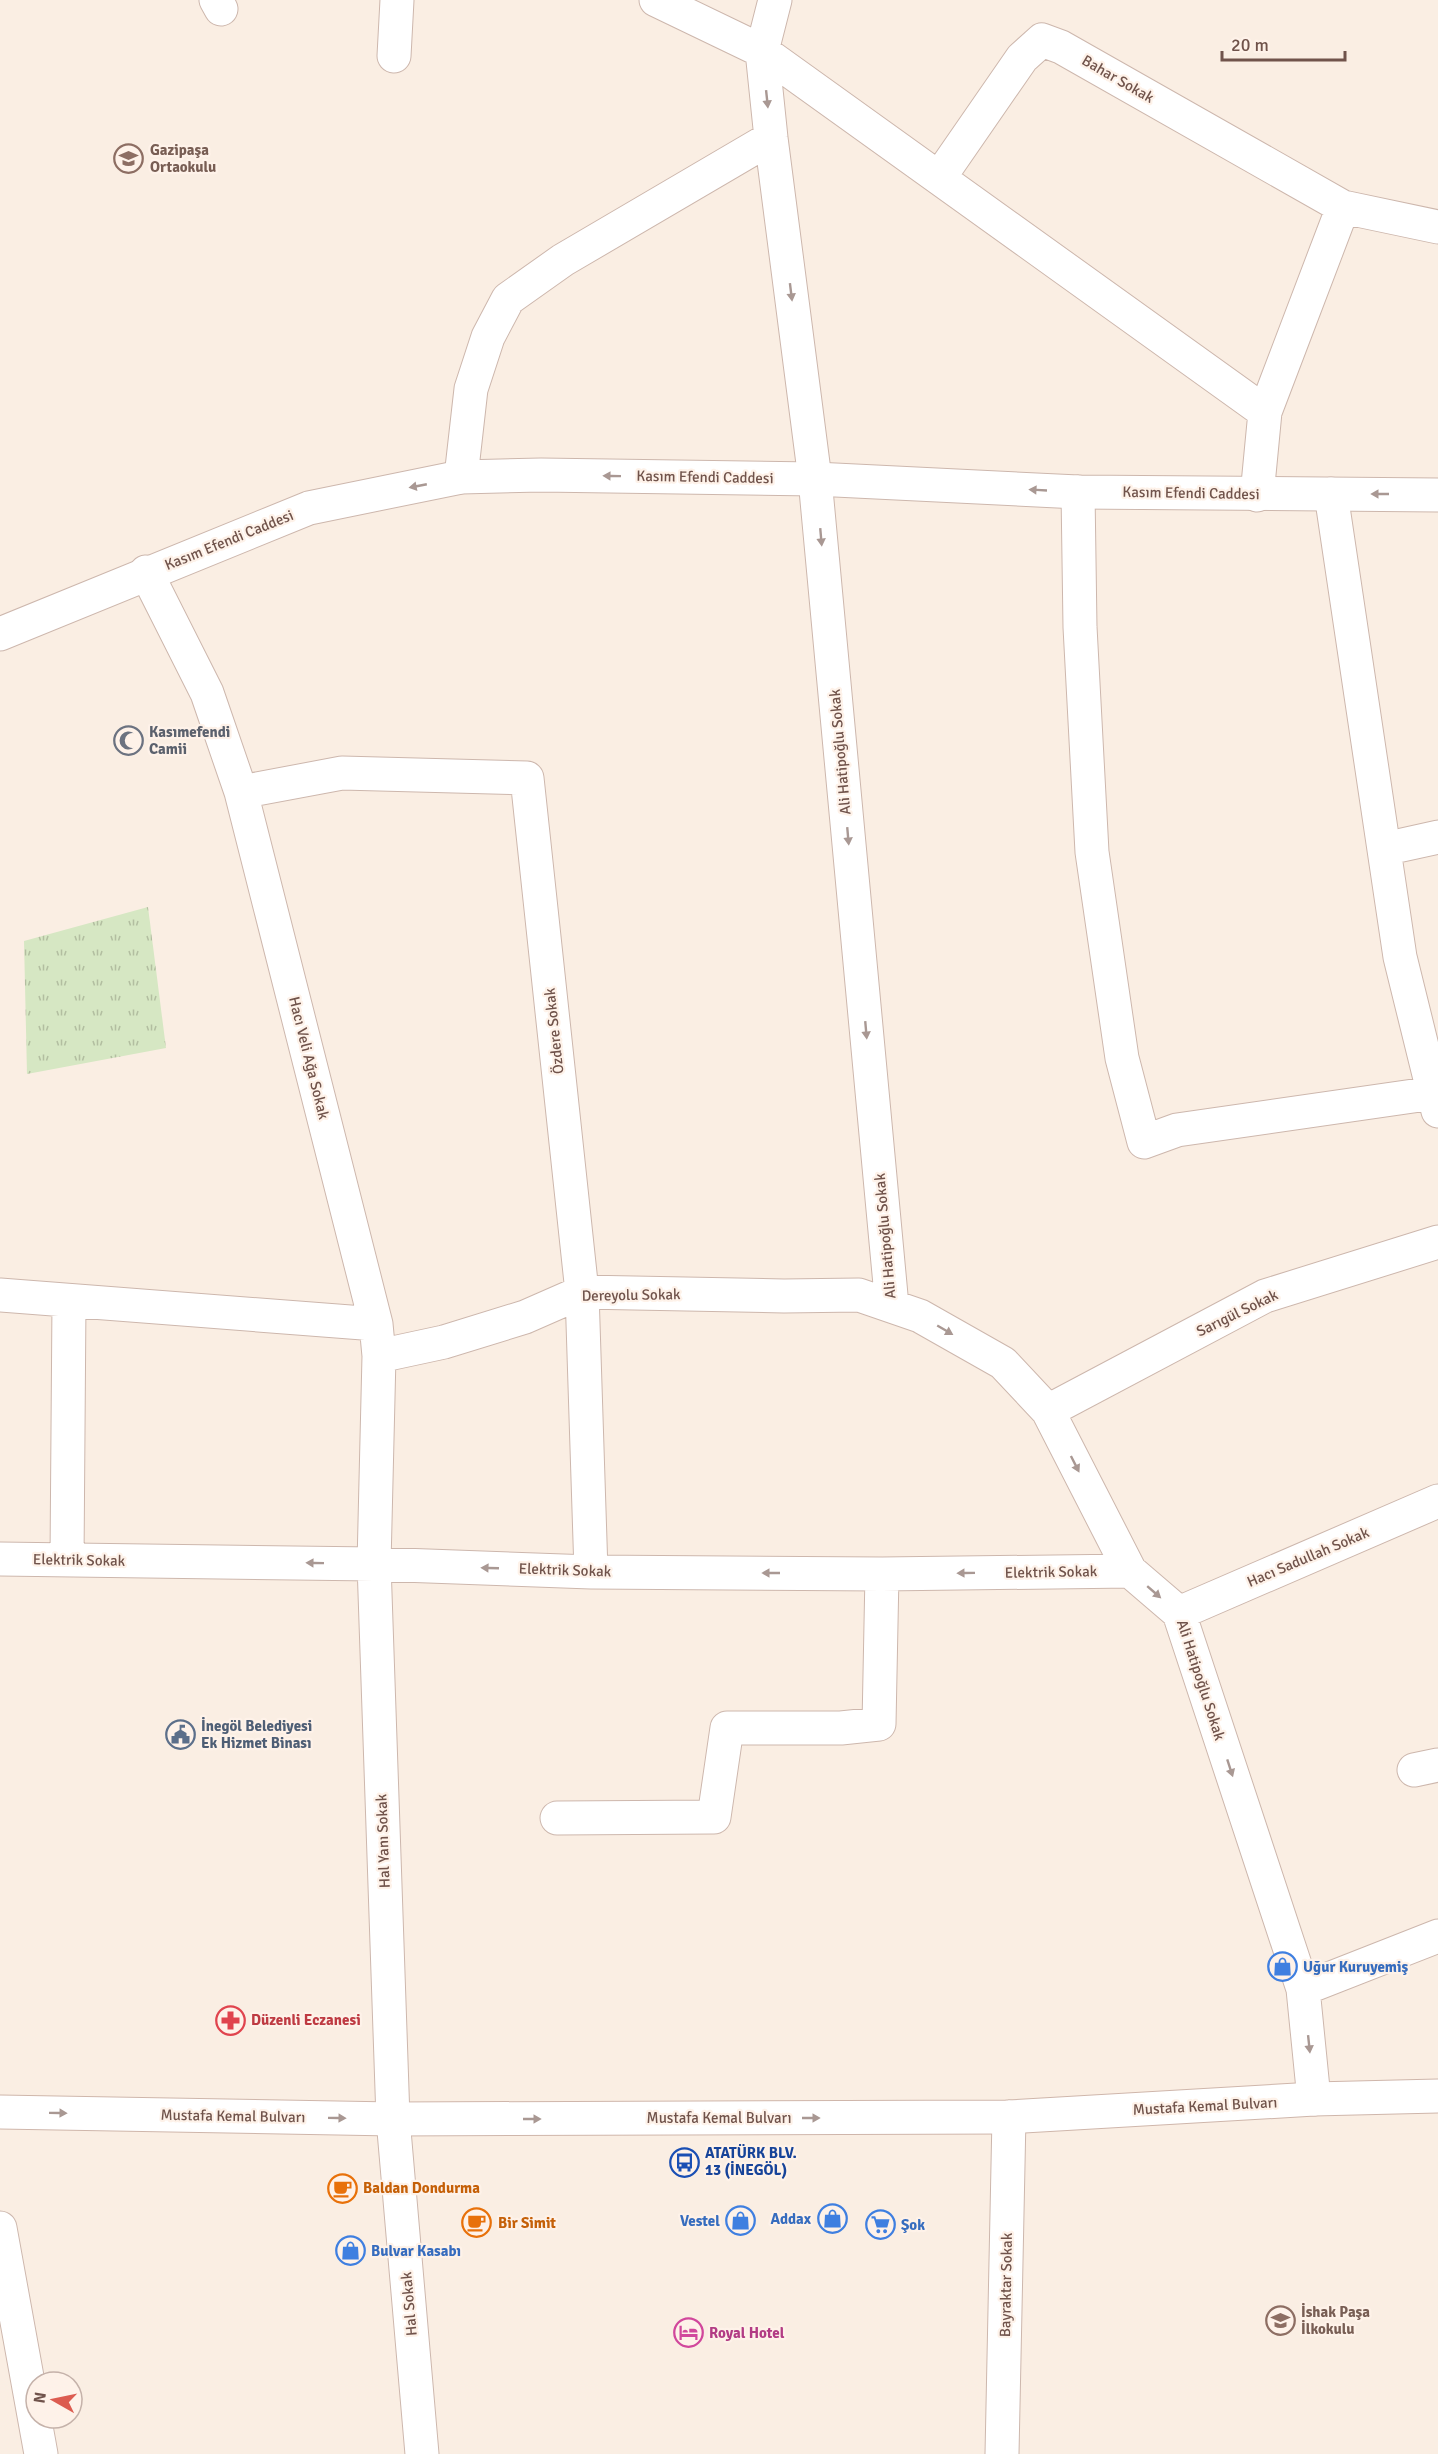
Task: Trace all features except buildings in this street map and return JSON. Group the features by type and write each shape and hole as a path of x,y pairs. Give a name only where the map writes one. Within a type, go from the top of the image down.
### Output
{"street":[{"path":"394,56 397,0"},
{"path":"656,0 762,51 1265,412"},
{"path":"762,51 776,0"},
{"name":"Bahar Sokak","path":"939,178 1022,58 1042,40 1061,47 1343,207 1438,227"},
{"name":"Ali Hatipoğlu Sokak","path":"762,51 815,479 892,1306 921,1316 1003,1363 1048,1412 1130,1571 1179,1613 1303,1989 1314,2099"},
{"path":"460,477 471,389 488,337 508,299 563,260 771,138"},
{"path":"1257,495 1265,412 1343,207"},
{"name":"Kasım Efendi Caddesi","path":"0,633 309,508 460,477 541,475 815,479 1078,492 1438,495"},
{"path":"1078,492 1080,627 1092,852 1122,1058 1144,1142 1177,1130 1436,1102 1400,957 1331,494"},
{"name":"Hacı Veli Ağa Sokak","path":"146,572 207,693 242,792 378,1340 374,1564"},
{"name":"Özdere Sokak","path":"242,792 342,773 527,778 582,1292 591,1572"},
{"path":"1384,849 1438,837"},
{"name":"Sarıgül Sokak","path":"1048,1412 1266,1296 1438,1242"},
{"name":"Dereyolu Sokak","path":"0,1295 69,1301 378,1340 444,1342 515,1321 582,1292 784,1296 859,1295 892,1306"},
{"path":"67,1560 69,1301"},
{"name":"Hacı Sadullah Sokak","path":"1179,1613 1438,1502"},
{"name":"Elektrik Sokak","path":"0,1559 374,1564 591,1572 882,1574 1130,1571"},
{"name":"Hal Yanı Sokak","path":"374,1564 393,2119"},
{"path":"557,1818 714,1817 727,1728 841,1728 879,1724 882,1574"},
{"path":"1303,1989 1438,1936"},
{"name":"Mustafa Kemal Bulvarı","path":"0,2112 393,2119 1009,2117 1314,2099 1438,2096"},
{"name":"Bayraktar Sokak","path":"1002,2454 1009,2117"},
{"name":"Hal Sokak","path":"393,2119 422,2454"},
{"path":"0,2228 41,2454"}],"green space":[{"path":"148,907 166,1048 27,1074 24,941"}],"place":[{"name":"Gazipaşa Ortaokulu","path":"129,159"},
{"name":"Kasımefendi Camii","path":"128,741"},
{"name":"İnegöl Belediyesi Ek Hizmet Binası","path":"180,1735"},
{"name":"Uğur Kuruyemiş","path":"1282,1967"},
{"name":"Düzenli Eczanesi","path":"230,2020"},
{"name":"ATATÜRK BLV. 13 (İNEGÖL)","path":"684,2162"},
{"name":"Baldan Dondurma","path":"342,2188"},
{"name":"Addax","path":"832,2219"},
{"name":"Vestel","path":"741,2221"},
{"name":"Bir Simit","path":"477,2223"},
{"name":"Şok","path":"880,2225"},
{"name":"Bulvar Kasabı","path":"350,2251"},
{"name":"İshak Paşa İlkokulu","path":"1280,2321"},
{"name":"Royal Hotel","path":"688,2333"}]}
